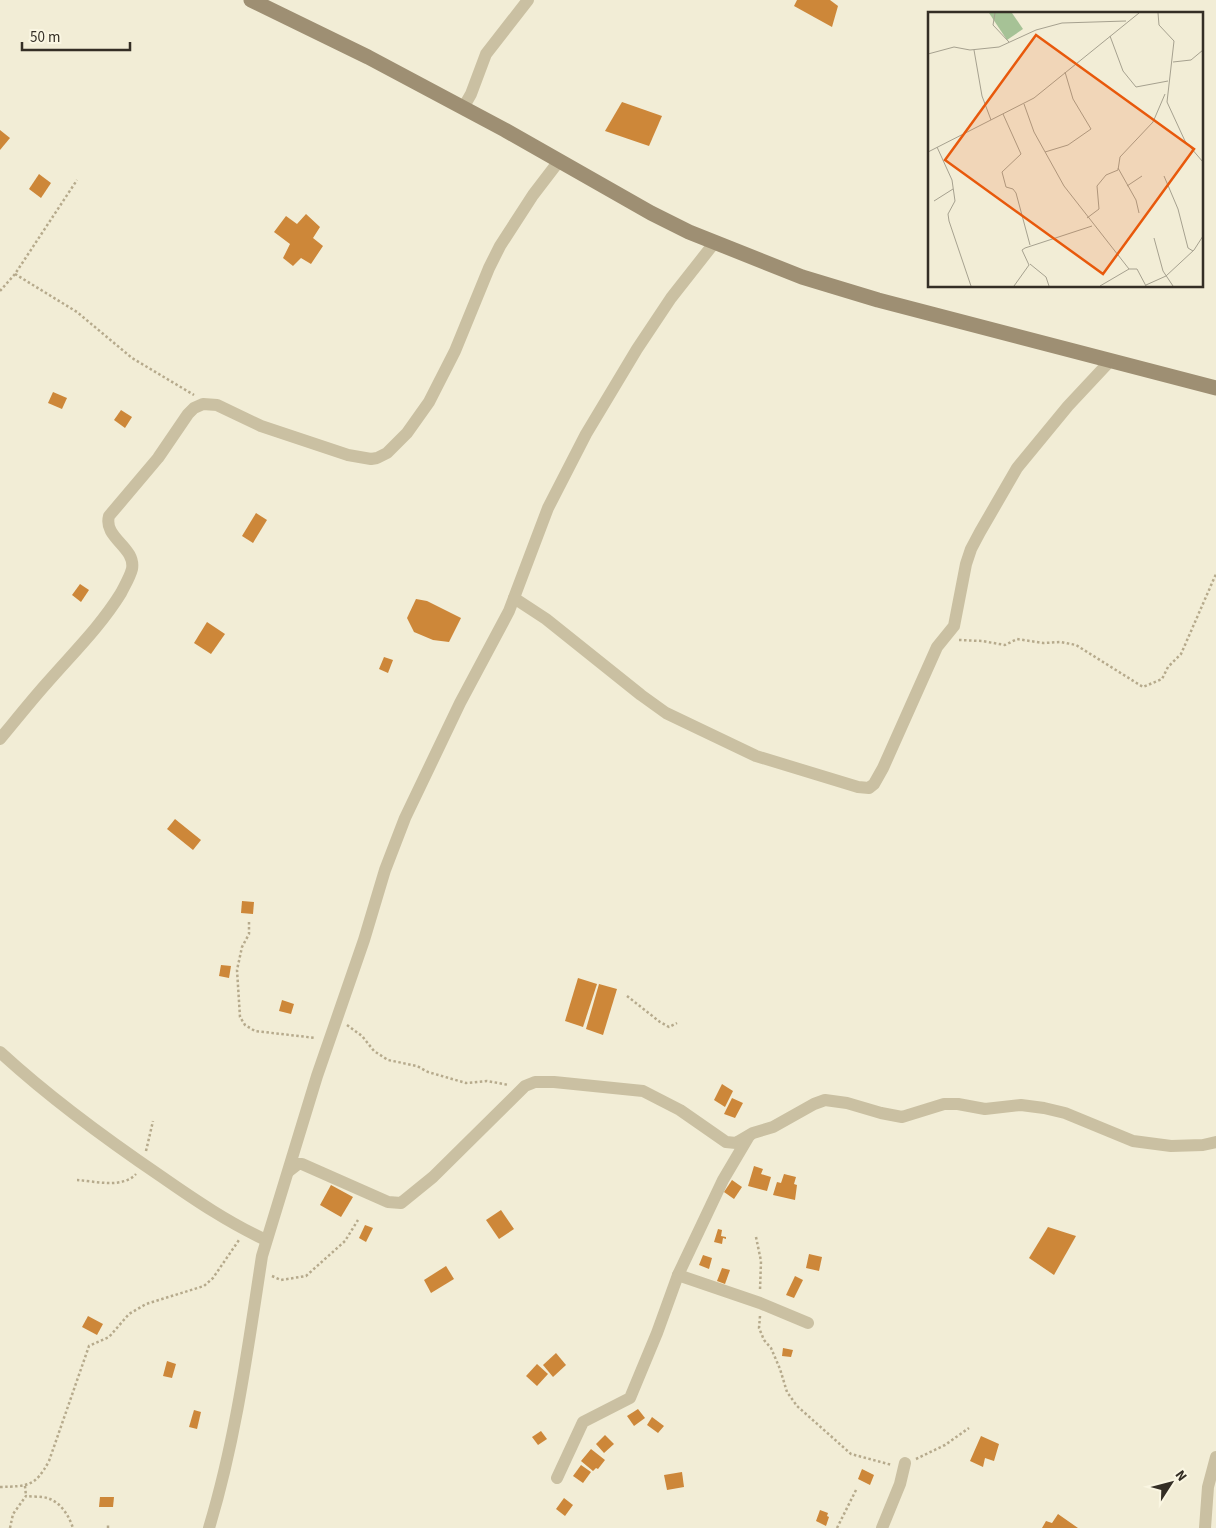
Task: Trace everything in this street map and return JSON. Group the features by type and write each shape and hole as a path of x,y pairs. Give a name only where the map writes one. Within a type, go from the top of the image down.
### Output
{"street":[{"path":"251,0 368,57 689,232 811,280 878,300 1216,388"},
{"path":"463,108 472,94 486,54 528,0"},
{"path":"0,740 36,695 83,643 115,602 130,574 132,564 129,555 108,528 109,516 162,454 188,414 194,408 207,403 217,405 261,426 348,455 371,459 388,453 407,433 429,402 456,351 489,268 500,246 533,195 559,161"},
{"path":"209,1528 228,1457 266,1240 317,1076 364,940 385,870 405,818 452,720 509,611 548,508 586,434 670,298 715,242"},
{"path":"514,598 546,619 641,696 666,713 756,756 863,788 872,786 883,768 940,642 954,626 971,549 1008,483 1017,468 1068,406 1111,360"},
{"path":"0,1052 71,1112 137,1160 246,1231 266,1240"},
{"path":"289,1171 298,1164 302,1164 388,1202 402,1203 433,1177 523,1088 535,1082 554,1082 643,1091 680,1110 726,1142 736,1143 752,1131 773,1127 814,1104 825,1100 834,1100 902,1117 944,1104 958,1104 985,1109 1021,1105 1065,1113 1118,1135 1146,1143 1188,1146 1216,1142"},
{"path":"558,1478 583,1422 630,1398 657,1333 678,1275 723,1180 752,1131"},
{"path":"678,1275 808,1322"},
{"path":"1205,1528 1208,1488 1216,1456"},
{"path":"882,1528 900,1484 905,1462"}],"path":[{"path":"0,291 15,274 77,180"},
{"path":"15,274 77,312 132,358 207,403"},
{"path":"946,637 1005,645 1017,639 1076,645 1143,687 1162,679 1168,667 1180,654 1216,574"},
{"path":"249,922 249,934 242,947 237,970 240,1017 244,1025 255,1031 266,1033 330,1040"},
{"path":"627,996 669,1027 677,1023"},
{"path":"336,1020 352,1027 374,1051 388,1060 417,1066 428,1072 466,1083 487,1081 523,1088"},
{"path":"260,1270 281,1280 306,1276 345,1241 358,1220"},
{"path":"0,1487 25,1486 40,1477 49,1461 89,1346 109,1337 130,1314 146,1304 204,1286 213,1278 246,1231"},
{"path":"756,1237 761,1260 759,1328 764,1340 771,1348 786,1392 797,1406 851,1454 890,1466 912,1461 945,1445 968,1428"},
{"path":"10,1528 13,1514 26,1496 25,1486"},
{"path":"837,1528 858,1488"},
{"path":"26,1496 46,1498 56,1504 68,1514 74,1528"}],"building":[{"path":"797,0 830,0 838,6 832,27 794,6"},
{"path":"622,102 662,116 649,146 605,131"},
{"path":"0,130 10,138 0,150"},
{"path":"39,174 51,183 41,198 29,189"},
{"path":"306,214 320,227 313,238 323,246 311,264 301,258 293,266 283,258 290,244 274,232 286,216 297,224"},
{"path":"53,392 67,398 62,409 48,403"},
{"path":"121,410 132,417 125,428 114,420"},
{"path":"256,513 267,520 253,543 242,536"},
{"path":"80,584 89,590 81,602 72,595"},
{"path":"416,599 427,601 461,618 449,642 433,640 414,632 407,618"},
{"path":"207,622 225,634 211,654 194,643"},
{"path":"384,657 393,660 388,673 379,669"},
{"path":"175,819 201,840 193,850 167,829"},
{"path":"242,901 254,902 253,914 241,913"},
{"path":"221,965 231,966 229,978 219,976"},
{"path":"578,978 597,984 583,1027 565,1021"},
{"path":"599,984 617,989 603,1035 586,1029"},
{"path":"282,1000 294,1004 291,1014 279,1011"},
{"path":"722,1084 733,1091 725,1107 714,1100"},
{"path":"732,1098 743,1103 735,1118 724,1114"},
{"path":"754,1166 763,1169 761,1174 771,1177 767,1191 748,1186"},
{"path":"784,1174 796,1177 794,1184 797,1185 795,1200 773,1195 777,1182 781,1183"},
{"path":"732,1180 742,1187 734,1199 724,1192"},
{"path":"331,1185 353,1197 341,1217 320,1205"},
{"path":"501,1210 514,1229 499,1239 486,1220"},
{"path":"365,1225 373,1228 366,1242 359,1238"},
{"path":"1048,1227 1076,1236 1054,1275 1029,1258"},
{"path":"718,1229 722,1230 721,1236 726,1237 726,1239 723,1238 722,1244 714,1242"},
{"path":"809,1254 822,1257 819,1271 806,1268"},
{"path":"703,1255 712,1258 709,1269 699,1265"},
{"path":"446,1266 454,1279 431,1293 424,1280"},
{"path":"722,1268 730,1270 725,1284 717,1281"},
{"path":"795,1276 803,1280 794,1298 786,1295"},
{"path":"88,1316 103,1324 97,1335 82,1327"},
{"path":"783,1348 793,1350 791,1357 782,1356"},
{"path":"556,1353 566,1365 553,1377 543,1365"},
{"path":"167,1361 176,1364 172,1378 163,1376"},
{"path":"537,1364 548,1374 537,1386 526,1376"},
{"path":"638,1409 645,1418 634,1426 627,1416"},
{"path":"194,1410 201,1412 197,1429 189,1427"},
{"path":"652,1417 664,1426 658,1433 647,1425"},
{"path":"541,1431 547,1439 538,1445 532,1437"},
{"path":"605,1435 614,1444 604,1453 596,1444"},
{"path":"981,1436 999,1444 994,1461 985,1458 983,1467 970,1461"},
{"path":"591,1449 605,1460 598,1469 596,1468 593,1471 581,1461"},
{"path":"581,1465 591,1472 583,1483 573,1476"},
{"path":"862,1469 874,1475 870,1485 858,1479"},
{"path":"682,1472 684,1487 667,1490 664,1475"},
{"path":"100,1497 114,1497 113,1507 99,1507"},
{"path":"564,1498 573,1505 565,1516 556,1509"},
{"path":"820,1510 828,1513 827,1516 829,1517 826,1526 816,1521"},
{"path":"1058,1514 1078,1528 1042,1528 1046,1521 1052,1523"}]}
